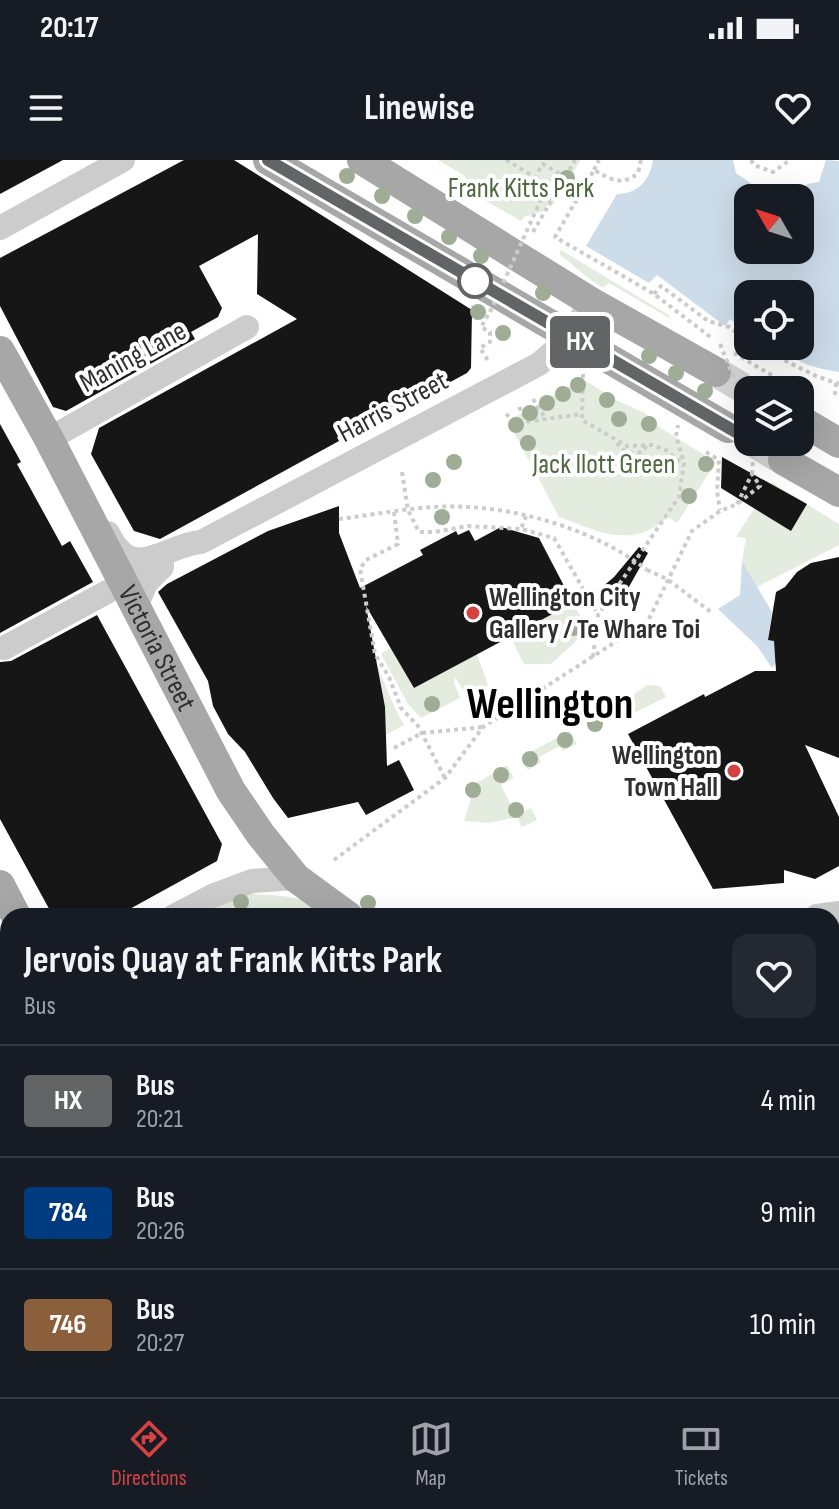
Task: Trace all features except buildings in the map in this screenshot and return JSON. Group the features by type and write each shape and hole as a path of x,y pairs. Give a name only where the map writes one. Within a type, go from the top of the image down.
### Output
{"main road":[{"path":"268,160 570,337 734,418"},
{"path":"362,160 591,302 718,358"},
{"name":"Victoria Street","path":"0,351 142,615 231,791 296,878 337,908"},
{"path":"814,428 839,443"},
{"path":"783,460 839,492"},
{"path":"0,885 12,908"}],"street":[{"path":"0,228 123,160"},
{"name":"Harris Street","path":"78,497 100,518 121,553 132,559 155,558 186,543 201,542 539,364 570,337 591,302"},
{"name":"Maning Lane","path":"49,439 247,327"},
{"name":"Harris Street","path":"142,615 152,587 168,570 191,557 201,542"},
{"path":"4,648 107,592"},
{"path":"189,908 252,881 296,878"}],"path":[{"path":"489,362 480,348 490,342 490,332 481,327 544,193 558,173 543,164 535,177 506,160"},
{"path":"533,232 575,160"},
{"path":"599,160 555,237 654,294 718,358 759,376"},
{"path":"594,170 612,180 625,181 638,173 641,160"},
{"path":"751,160 754,165 773,172 790,160"},
{"path":"654,294 661,286 708,321 734,331"},
{"path":"718,358 734,408"},
{"path":"782,360 837,383 835,393 839,395"},
{"path":"583,373 582,420 633,447 647,445 666,450 684,465"},
{"path":"533,399 546,419"},
{"path":"519,407 528,422"},
{"path":"506,414 517,423 582,414"},
{"path":"593,657 598,615 675,503 681,489 684,465 676,436 679,423"},
{"path":"706,452 720,461 717,491 720,511"},
{"path":"737,504 752,474 753,456"},
{"path":"402,472 408,510 419,532 468,526 521,529 554,538 598,615"},
{"path":"334,860 445,778 483,727 648,621 692,531 760,486 752,474"},
{"path":"339,519 408,510 468,507 526,516 600,539 647,570 667,579 711,612"},
{"path":"394,512 398,544 366,560 360,569 375,654 389,677 401,708 422,733 445,778"},
{"path":"521,529 526,516"},
{"path":"394,748 422,733 483,727"}],"green space":[{"name":"Frank Kitts Park","path":"438,160 581,160 551,207 547,205 543,211 524,217 521,221 470,192 465,176"},
{"path":"561,250 669,318 609,283 603,288 559,254"},
{"name":"Jack Ilott Green","path":"579,381 586,381 645,413 659,427 716,462 677,523 668,517 641,533 614,535 559,517 508,421"},
{"path":"771,482 839,524 839,545 757,587 742,561 746,538 736,537"},
{"path":"573,603 588,630 551,664 524,664 510,636"},
{"path":"392,647 414,688 477,654 488,685 476,695 466,695 455,677 460,698 421,718 408,704 381,654"},
{"path":"375,661 404,725 384,736"},
{"path":"647,685 660,686 666,697 632,714 625,701"},
{"path":"570,731 577,744 563,751 560,746 539,757 541,762 528,770 521,757"},
{"path":"507,765 514,778 501,785 516,815 531,808 537,820 522,827 517,817 489,823 464,821 471,799 465,790"},
{"path":"250,894 283,896 324,908 213,908 217,902"}],"water":[{"path":"653,160 733,160 736,173 752,184 734,184 734,264 814,264 814,184 807,184 819,182 826,160 839,161 839,372 798,360 814,360 814,280 734,280 734,322 730,319 725,326 657,275 649,283 586,246 617,194 637,189 649,174"},
{"path":"742,561 772,612 768,639 775,641 776,663 772,668 757,646 718,609 740,595"}],"tunnel":[{"path":"716,372 734,383"},
{"path":"776,456 783,460"}],"bus line":[{"name":"HX","path":"268,160 734,431"}],"place":[{"name":"Wellington City Gallery / Te Whare Toi","path":"473,613"},
{"name":"Wellington Town Hall","path":"734,771"}],"district":[{"name":"Wellington","path":"550,704"}]}
